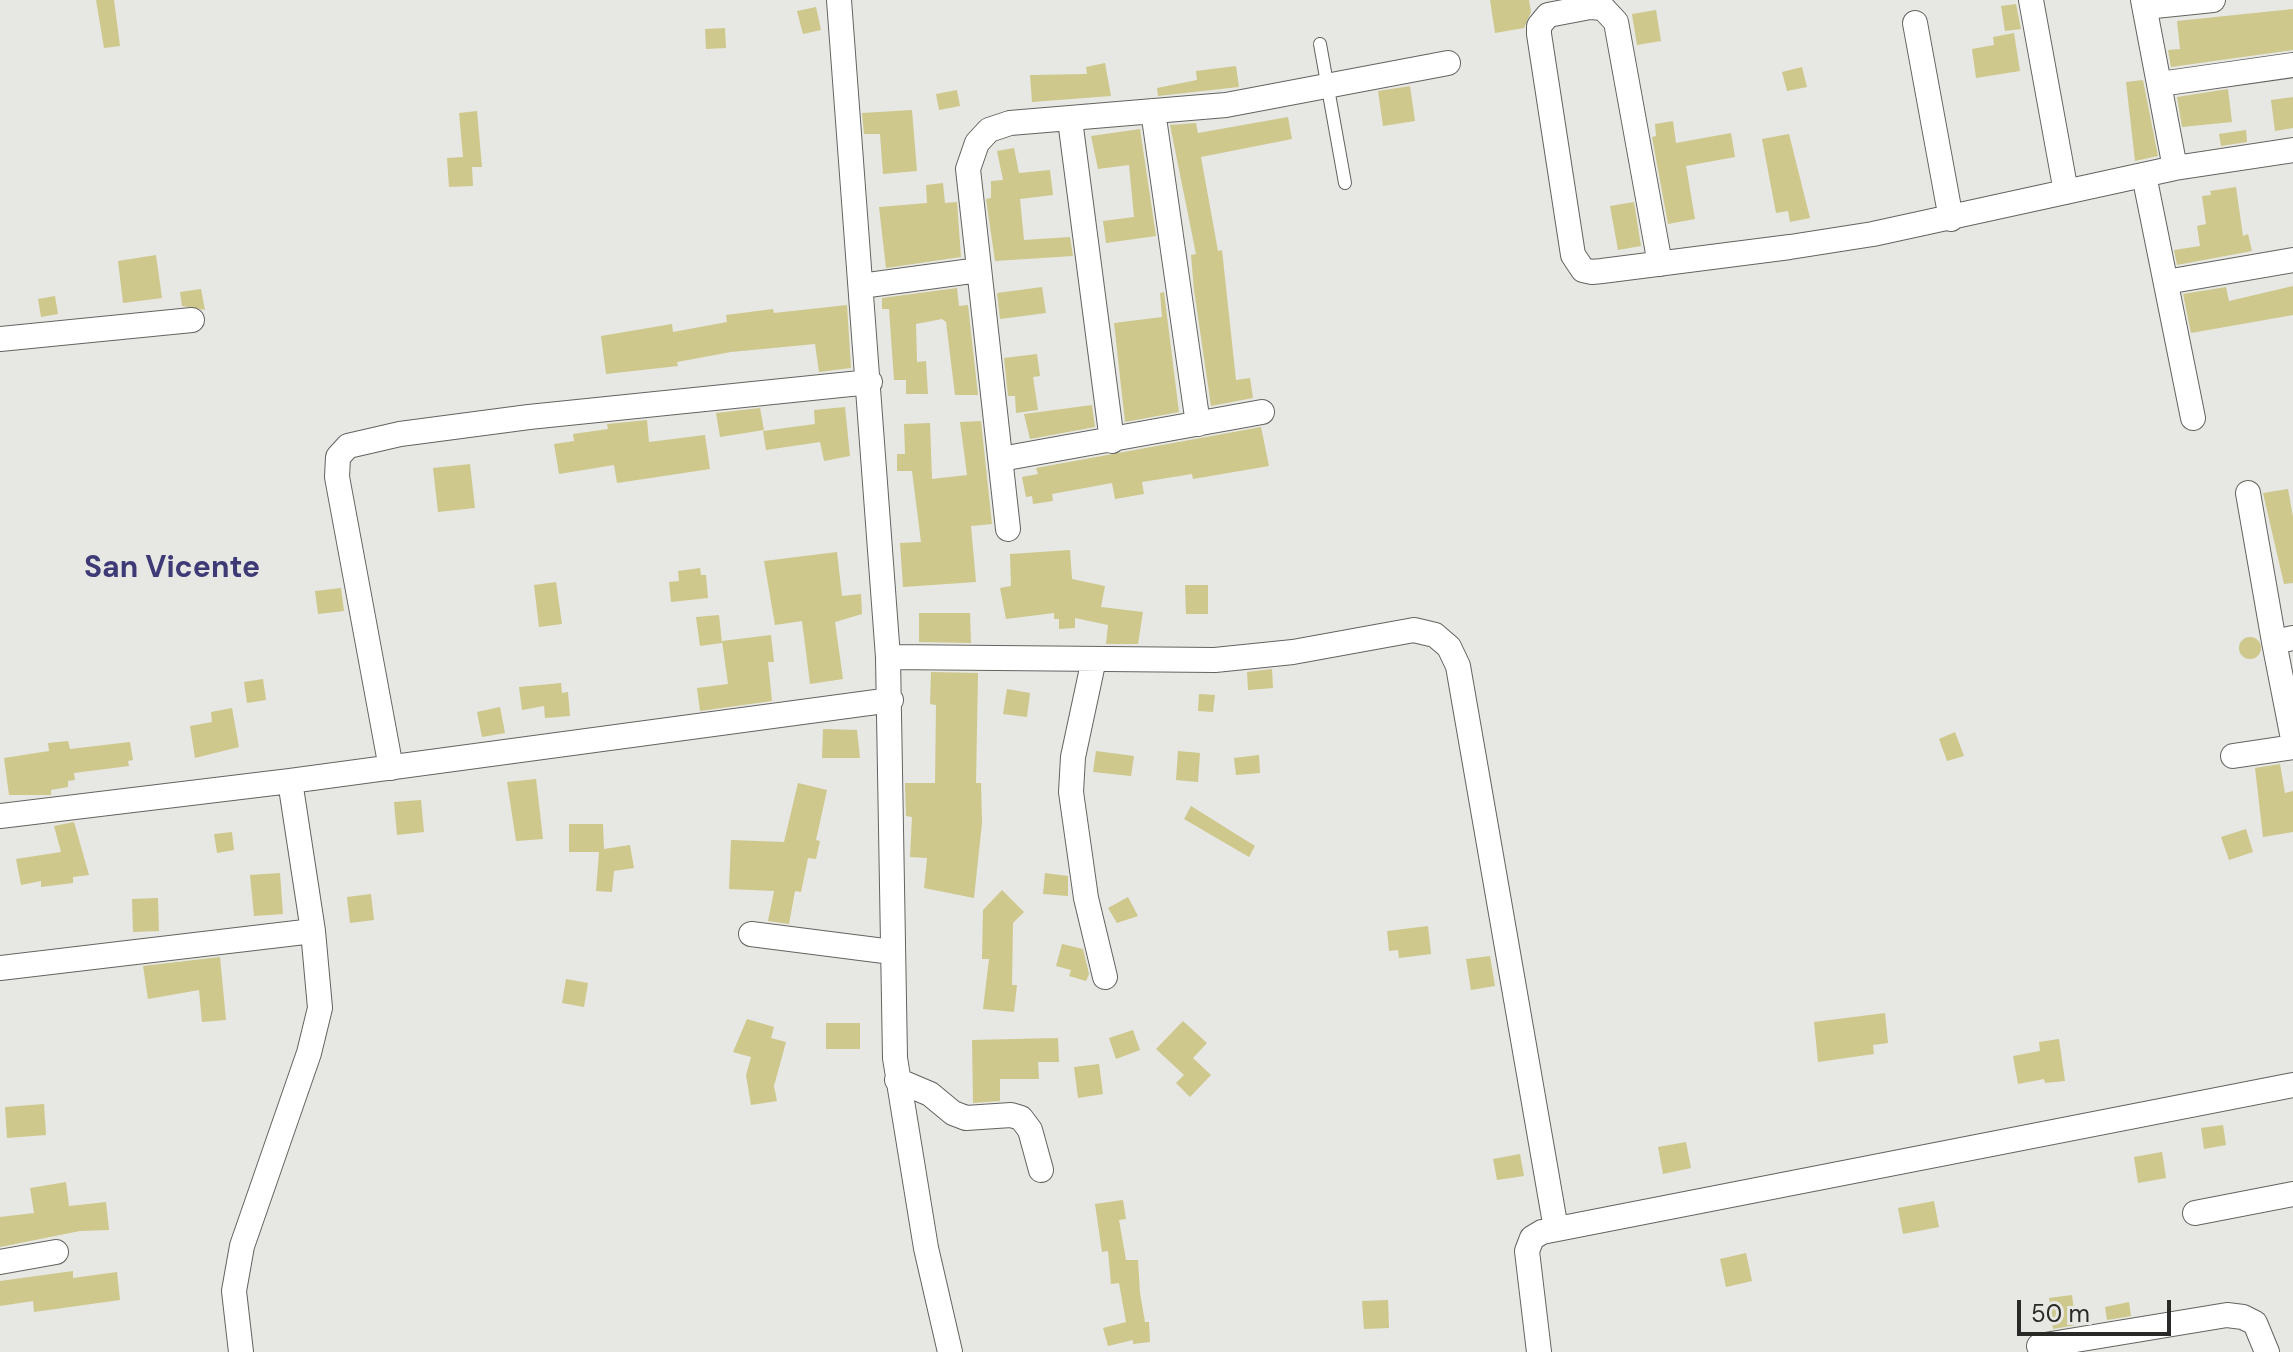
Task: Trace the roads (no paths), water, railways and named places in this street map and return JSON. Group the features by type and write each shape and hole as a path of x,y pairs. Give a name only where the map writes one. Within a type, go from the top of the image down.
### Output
{"street":[{"path":"839,0 870,382 891,700 892,952 897,1080 926,1248 950,1352"},
{"path":"2031,0 2066,192"},
{"path":"2175,168 2144,4 2213,0"},
{"path":"1660,264 1616,22 1603,8 1590,7 1548,15 1539,26 1539,34 1573,255 1583,270 1592,272 1660,264 1804,245 1951,219 2175,168 2293,150"},
{"path":"1915,23 1951,219"},
{"path":"1008,529 968,169 977,143 989,130 1010,123 1226,105 1448,63"},
{"path":"2160,84 2293,65"},
{"path":"1153,111 1198,424"},
{"path":"1070,120 1112,441"},
{"path":"2144,175 2193,418"},
{"path":"2166,282 2293,260"},
{"path":"861,286 979,270"},
{"path":"0,339 192,320"},
{"path":"391,768 337,477 338,457 348,446 400,434 529,417 870,382"},
{"path":"1001,459 1262,412"},
{"path":"2248,493 2283,640 2293,739"},
{"path":"888,657 1215,660 1293,652 1414,630 1435,635 1449,647 1458,666 1556,1229"},
{"path":"1094,659 1073,757 1071,792 1086,898 1105,977"},
{"path":"0,816 391,768 891,700"},
{"path":"2233,756 2293,747"},
{"path":"241,1352 234,1291 242,1246 317,1030 319,985 290,781"},
{"path":"0,968 313,931"},
{"path":"751,934 892,952"},
{"path":"897,1080 930,1094 941,1106 966,1118 1011,1115 1021,1118 1030,1130 1041,1170"},
{"path":"1539,1352 1527,1251 1532,1238 1556,1229 2293,1085"},
{"path":"2195,1213 2293,1194"},
{"path":"0,1262 56,1252"},
{"path":"2039,1346 2227,1315 2243,1317 2255,1323 2267,1352"}],"lane":[{"path":"1320,44 1345,183"}],"district":[{"name":"San Vicente","path":"172,569"}]}
